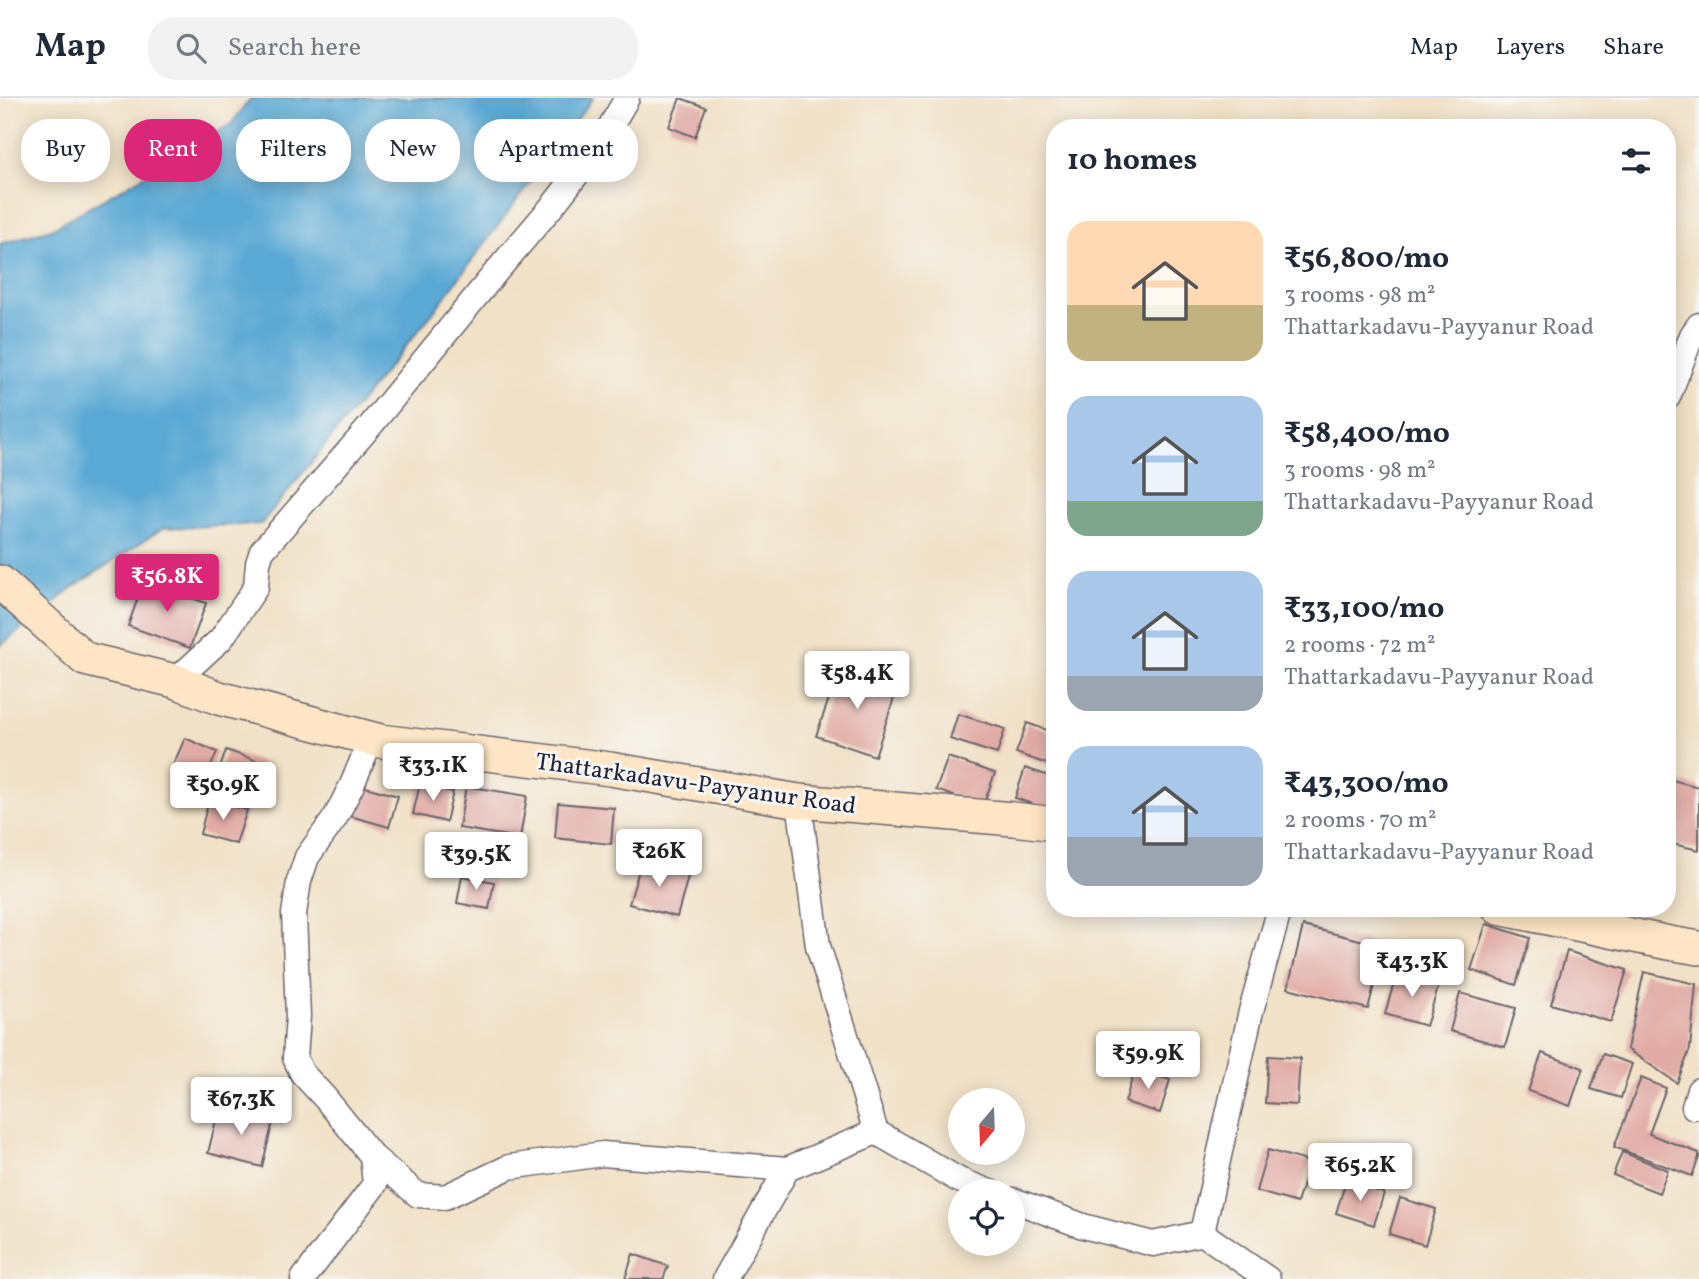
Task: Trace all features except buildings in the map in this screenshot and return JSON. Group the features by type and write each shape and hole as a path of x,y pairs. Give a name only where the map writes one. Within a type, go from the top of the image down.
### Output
{"main road":[{"name":"Thattarkadavu-Payyanur Road","path":"0,582 85,659 175,681 219,698 371,739 610,769 799,800 1046,823"},
{"path":"1564,917 1699,948"}],"street":[{"path":"175,681 221,639 256,587 262,551 372,425 554,204 599,146 627,98"},
{"path":"1676,376 1692,335 1699,325"},
{"path":"371,739 352,785 335,817 307,858 299,881 294,914 298,1016 295,1058 302,1073 372,1156 418,1195 445,1197 509,1167 603,1154 788,1169 876,1132"},
{"path":"799,800 818,946 876,1132 957,1179"},
{"path":"1202,1233 1251,1012 1277,917"},
{"path":"303,1279 375,1184 372,1156"},
{"path":"725,1279 788,1169"},
{"path":"1025,1204 1083,1226 1153,1244 1202,1233 1268,1279"}],"water":[{"path":"251,98 593,98 577,119 474,119 474,182 530,182 432,314 261,524 163,528 71,589 0,646 0,244 51,229 133,182 222,182 222,129 231,124"}]}
